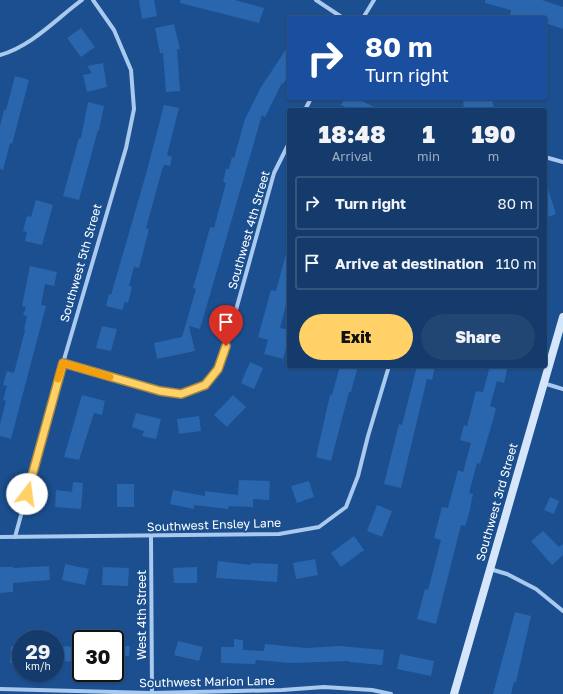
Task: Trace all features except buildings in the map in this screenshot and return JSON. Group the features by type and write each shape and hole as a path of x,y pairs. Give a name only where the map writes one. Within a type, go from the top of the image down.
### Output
{"main road":[{"name":"Southwest 3rd Street","path":"454,694 563,317"}],"street":[{"path":"0,55 11,52 28,41 82,0"},
{"name":"Southwest 5th Street","path":"15,537 63,363 126,148 134,109 131,70 114,30 93,0"},
{"path":"316,0 340,16"},
{"path":"364,16 374,0"},
{"name":"Southwest 4th Street","path":"63,363 160,391 181,394 205,385 218,369 226,346 274,173 287,147"},
{"path":"547,158 563,162"},
{"name":"Southwest Ensley Lane","path":"0,537 151,537 279,534 319,527 346,507 358,476 387,368"},
{"path":"544,383 563,389"},
{"name":"West 4th Street","path":"151,537 152,693"},
{"path":"490,569 507,574 536,589 563,611"},
{"name":"Southwest Marion Lane","path":"0,689 152,693 324,688 372,690 391,694"}],"slow traffic":[{"path":"58,379 63,363 110,377"}],"route":[{"path":"27,494 63,363 160,391 181,394 205,385 218,369 226,346"}]}
